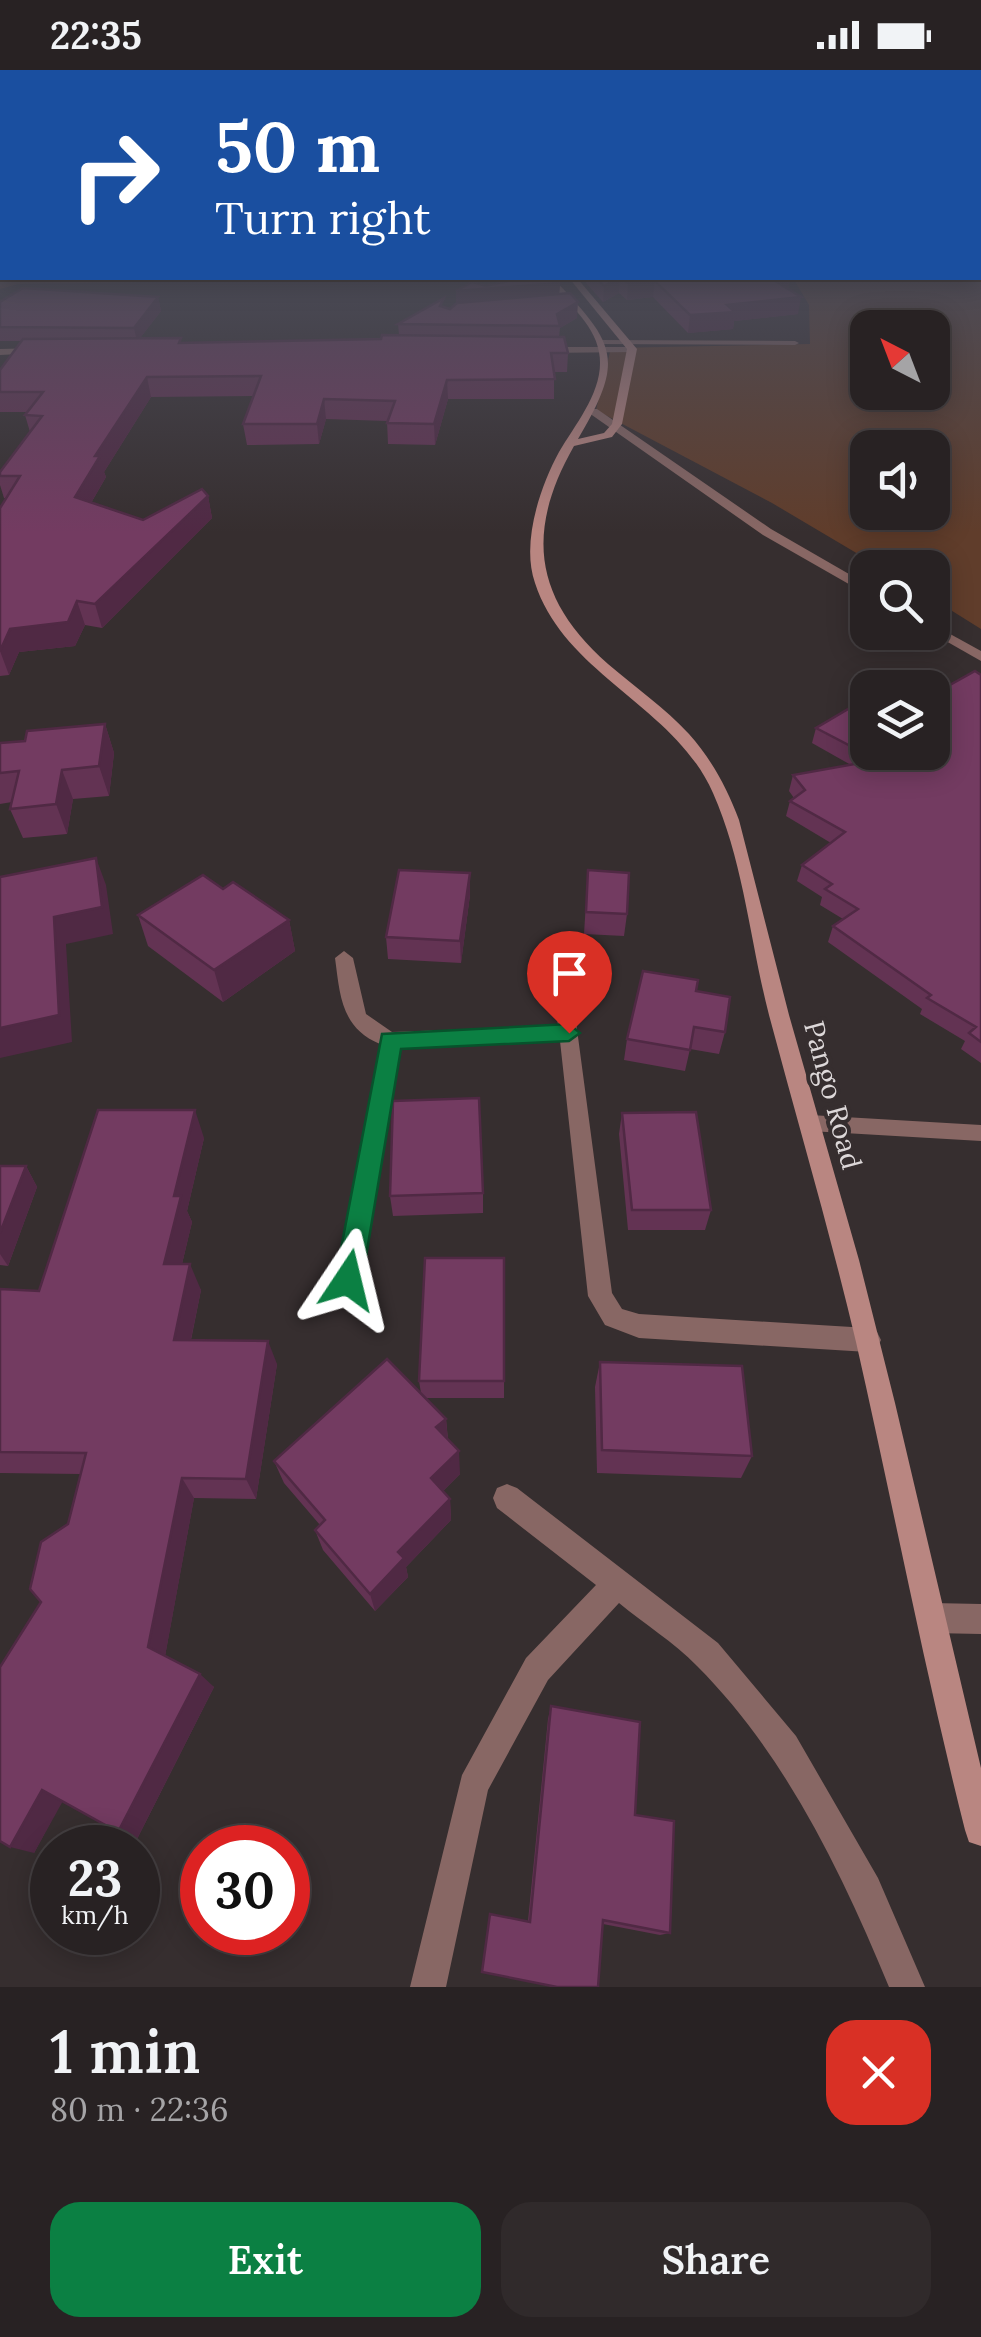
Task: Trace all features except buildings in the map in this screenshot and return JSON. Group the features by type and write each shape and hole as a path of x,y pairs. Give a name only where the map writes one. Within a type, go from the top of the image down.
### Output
{"street":[{"name":"Pango Road","path":"601,353 593,411 561,458 540,538 538,573 559,621 676,730 718,787 868,1340 952,1718 981,1830"},
{"path":"573,443 608,435 616,424 631,353"},
{"path":"593,411 767,532 850,580"},
{"path":"950,639 981,657"},
{"path":"344,958 355,1020 368,1033 390,1040 569,1033"},
{"path":"562,974 600,1296 614,1317 638,1326 868,1340"},
{"path":"348,1280 390,1040"},
{"path":"506,1498 707,1654 785,1747 866,1890 908,1987"},
{"path":"428,1987 473,1786 537,1669 618,1584"},
{"path":"932,1618 981,1619"}],"lane":[{"path":"810,1123 981,1132"}],"shaded area":[{"path":"610,353 850,353 850,410 950,410 950,353 981,353 981,629 950,610 950,550 851,550 772,503 596,410"}],"route":[{"path":"348,1280 390,1040 569,1033"}]}
